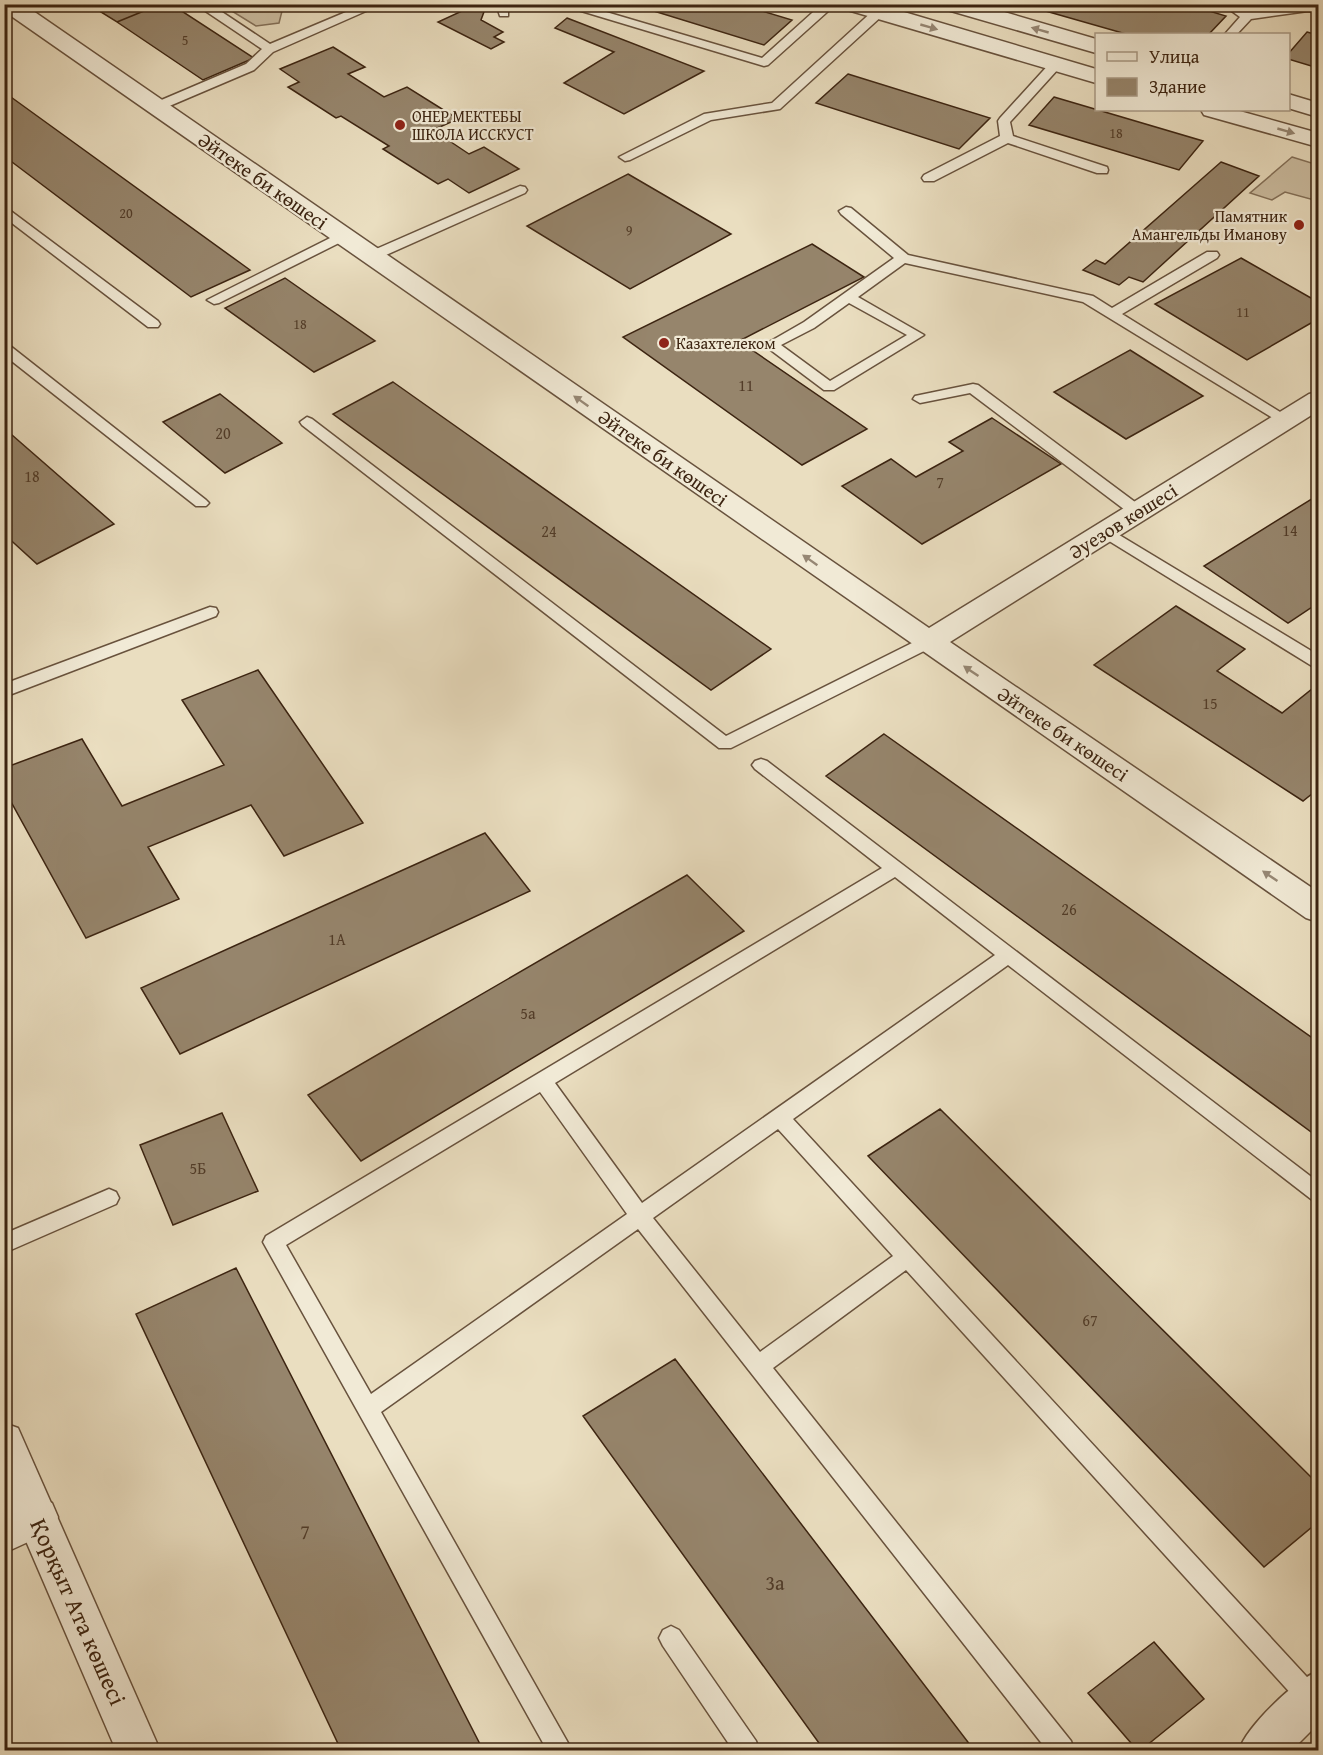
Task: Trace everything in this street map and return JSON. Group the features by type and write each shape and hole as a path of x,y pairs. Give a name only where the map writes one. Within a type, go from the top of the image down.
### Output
{"street":[{"name":"Әйтеке би көшесі","path":"8,4 928,642 1318,909"},
{"path":"852,4 1095,76"},
{"path":"952,4 1095,46"},
{"path":"1290,102 1318,110"},
{"path":"1216,111 1318,140"},
{"name":"Әуезов көшесі","path":"928,642 1318,400"},
{"name":"Қорқыт Ата көшесі","path":"4,1441 21,1525 138,1750"},
{"path":"1261,1750 1315,1697"}],"lane":[{"path":"201,4 269,49"},
{"path":"156,107 250,67 269,49 376,4"},
{"path":"564,4 764,62 830,4"},
{"path":"1228,4 1247,16 1309,8 1318,10"},
{"path":"625,158 708,117 776,106 879,12"},
{"path":"1232,33 1247,16"},
{"path":"1006,138 1004,121 1056,64"},
{"path":"928,178 1006,138 1102,170"},
{"path":"372,256 520,190"},
{"path":"4,210 153,324"},
{"path":"846,211 903,258 1088,299 1286,420"},
{"path":"214,300 342,236"},
{"path":"1111,314 1212,255"},
{"path":"848,297 917,335 829,387 771,345 809,325 848,297 903,258"},
{"path":"4,348 201,503"},
{"path":"920,399 973,388 1138,512"},
{"path":"307,422 725,744 928,642"},
{"path":"1106,532 1318,662"},
{"path":"4,691 210,612"},
{"path":"761,765 1318,1193"},
{"path":"560,1750 273,1242 896,868"},
{"path":"367,1409 1008,955"},
{"path":"542,1080 640,1216 1062,1750"},
{"path":"779,1117 1315,1697"},
{"path":"4,1244 109,1198"},
{"path":"758,1365 907,1258"},
{"path":"671,1638 747,1750"}],"shaded area":[{"path":"222,5 297,5 282,11 279,23 256,26"},
{"path":"1292,157 1318,165 1318,196 1314,200 1285,192 1272,200 1250,193"}],"building":[{"path":"88,4 161,4 117,22"},
{"path":"161,4 171,4 254,58 203,80 117,22"},
{"path":"477,4 485,9 481,20 503,32 494,37 504,42 491,49 438,22"},
{"path":"631,4 739,4 792,20 764,45"},
{"path":"1021,4 1186,4 1226,16 1210,33 1122,33"},
{"path":"567,18 704,71 624,114 564,83 614,52 555,28"},
{"path":"1307,32 1318,35 1318,68 1290,60 1290,52"},
{"name":"ОНЕР МЕКТЕБЫ ШКОЛА ИССКУСТ","path":"333,47 365,67 348,74 384,97 407,87 458,119 433,130 469,154 484,147 519,169 469,193 448,179 438,184 383,149 389,146 341,116 336,118 288,87 299,82 280,69"},
{"path":"848,74 990,118 959,149 816,103"},
{"path":"4,92 250,270 191,297 4,156"},
{"path":"1054,97 1095,111 1203,141 1179,170 1029,125"},
{"path":"1221,162 1259,176 1143,282 1129,277 1119,285 1083,270 1096,260 1105,264"},
{"path":"628,174 731,234 630,289 527,226"},
{"path":"812,244 864,277 739,341 867,429 802,465 623,337"},
{"path":"1241,258 1318,302 1318,319 1247,360 1155,304"},
{"path":"285,278 375,341 314,372 225,308"},
{"path":"1130,350 1203,396 1126,439 1054,392"},
{"path":"393,382 771,649 711,690 333,414"},
{"path":"220,394 282,443 225,473 163,422"},
{"path":"992,418 1061,464 922,544 842,486 891,459 916,477 963,451 949,442"},
{"path":"4,428 114,524 37,564 4,534"},
{"path":"1318,495 1318,603 1288,623 1204,566"},
{"path":"1176,606 1245,649 1217,671 1282,713 1312,689 1318,693 1318,789 1303,801 1094,665"},
{"path":"258,670 363,823 284,856 251,805 148,847 179,899 86,938 4,789 4,768 82,739 122,806 224,765 182,700"},
{"path":"884,734 1318,1042 1318,1137 826,776"},
{"path":"485,833 530,891 180,1054 141,988"},
{"path":"687,875 744,931 361,1161 308,1095"},
{"path":"940,1109 1318,1484 1318,1522 1264,1567 868,1156"},
{"path":"222,1113 258,1191 173,1225 140,1145"},
{"path":"236,1268 483,1750 341,1750 136,1314"},
{"path":"675,1359 974,1750 824,1750 583,1416"},
{"path":"1154,1642 1204,1699 1141,1750 1137,1750 1088,1693"}],"place":[{"name":"ОНЕР МЕКТЕБЫ ШКОЛА ИССКУСТ","path":"400,125"},
{"name":"Памятник Амангельды Иманову","path":"1299,225"},
{"name":"Казахтелеком","path":"664,343"}]}
